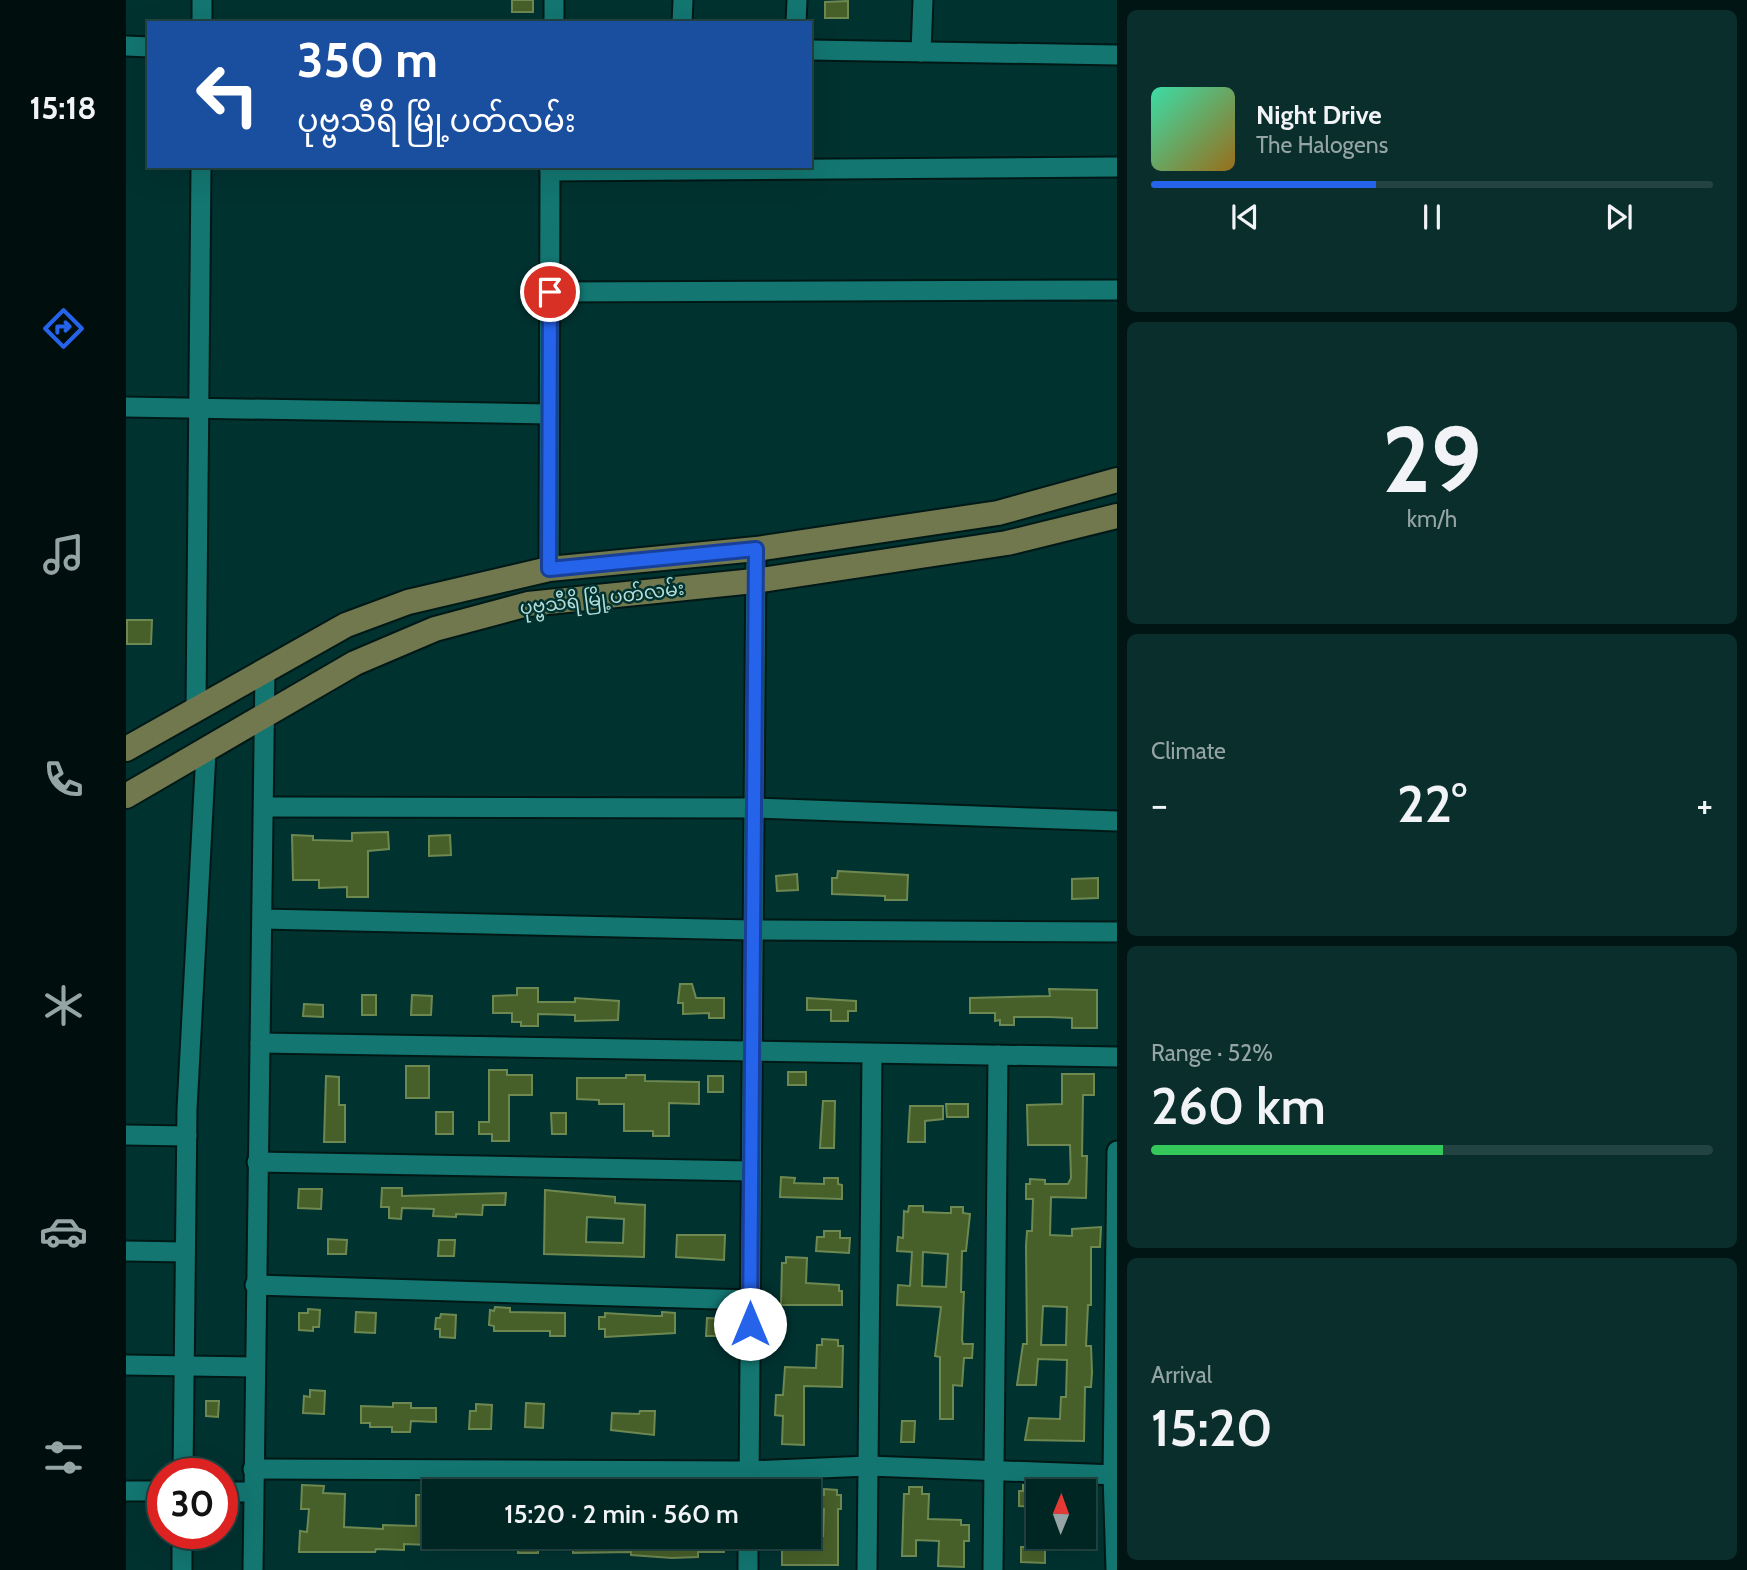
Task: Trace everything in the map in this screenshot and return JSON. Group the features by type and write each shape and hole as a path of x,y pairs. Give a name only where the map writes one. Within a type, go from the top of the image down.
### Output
{"main road":[{"name":"ပုဗ္ဗသီရိ မြို့ပတ်လမ်း","path":"126,749 196,707 346,625 408,602 549,569 756,549 998,513 1117,480"},
{"name":"ပုဗ္ဗသီရိ မြို့ပတ်လမ်း","path":"126,796 206,752 267,712 355,663 424,634 514,608 754,581 1006,543 1117,516"}],"street":[{"path":"202,0 202,21"},
{"path":"554,0 554,21"},
{"path":"682,21 683,0"},
{"path":"796,21 797,0"},
{"path":"921,52 923,0"},
{"path":"126,46 147,47"},
{"path":"812,50 1117,55"},
{"path":"549,569 550,169 1117,167"},
{"path":"196,707 201,168"},
{"path":"550,292 1117,290"},
{"path":"126,407 548,414"},
{"path":"749,1479 751,930 756,549"},
{"path":"253,1570 257,1162 267,712 265,670"},
{"path":"183,1458 187,1136 206,752"},
{"path":"265,807 752,808 1117,821"},
{"path":"262,919 751,930 1117,932"},
{"path":"260,1043 1117,1057"},
{"path":"867,1570 872,1054"},
{"path":"993,1570 998,1055"},
{"path":"126,1135 187,1136"},
{"path":"1116,1570 1117,1151"},
{"path":"257,1162 750,1171"},
{"path":"126,1251 185,1252"},
{"path":"255,1285 750,1300"},
{"path":"126,1365 254,1367"},
{"path":"253,1469 749,1471 868,1465 1115,1475"},
{"path":"126,1491 147,1491"},
{"path":"238,1492 253,1492"},
{"path":"182,1549 182,1570"},
{"path":"748,1549 748,1570"}],"building":[{"path":"512,0 533,0 533,12 512,12"},
{"path":"848,1 848,18 825,18 825,2"},
{"path":"127,620 152,620 151,644 127,644"},
{"path":"388,832 389,849 368,851 368,897 347,897 347,887 319,888 319,880 293,880 292,835 313,836 313,840 352,841 352,833"},
{"path":"450,835 451,855 429,856 429,836"},
{"path":"838,871 908,875 907,900 885,900 885,896 832,894 832,878 837,878"},
{"path":"797,874 798,890 777,891 776,876"},
{"path":"1098,878 1098,898 1072,899 1072,879"},
{"path":"680,984 692,984 696,998 724,998 724,1018 709,1018 709,1013 683,1014 683,1003 678,1003"},
{"path":"517,988 538,988 538,1002 575,1002 575,998 619,1001 618,1020 575,1021 575,1015 538,1014 538,1026 521,1026 521,1022 512,1022 512,1013 493,1013 493,996 517,995"},
{"path":"1049,989 1097,990 1097,1028 1072,1028 1072,1018 1050,1017 1014,1017 1014,1025 1000,1025 1000,1020 995,1021 995,1013 970,1013 970,998 1050,996"},
{"path":"362,995 376,995 376,1015 362,1015"},
{"path":"412,995 432,996 431,1015 411,1015"},
{"path":"807,998 856,1001 856,1011 848,1011 848,1021 831,1021 831,1010 807,1010"},
{"path":"304,1004 323,1005 323,1017 303,1016"},
{"path":"406,1066 429,1066 429,1098 406,1098"},
{"path":"489,1070 507,1070 507,1075 532,1075 532,1095 509,1095 509,1141 492,1141 492,1134 479,1134 479,1122 489,1122"},
{"path":"788,1072 806,1072 806,1085 788,1085"},
{"path":"1062,1074 1094,1074 1094,1095 1083,1095 1082,1156 1087,1156 1086,1198 1051,1197 1050,1235 1072,1236 1072,1229 1101,1227 1100,1247 1091,1247 1091,1305 1088,1305 1086,1346 1091,1346 1091,1387 1085,1387 1084,1441 1025,1440 1029,1418 1060,1419 1061,1397 1066,1397 1067,1360 1038,1359 1036,1385 1017,1385 1023,1344 1027,1344 1026,1246 1027,1231 1032,1231 1033,1199 1026,1199 1026,1184 1030,1184 1030,1179 1045,1180 1045,1184 1068,1184 1071,1178 1070,1145 1028,1145 1027,1105 1062,1104","holes":["1043,1306 1067,1307 1066,1345 1041,1345"]},
{"path":"626,1075 645,1075 645,1081 699,1082 699,1104 669,1103 669,1136 653,1136 653,1131 624,1131 624,1104 599,1104 599,1100 577,1099 577,1078 626,1078"},
{"path":"326,1076 339,1077 339,1105 345,1105 345,1142 324,1142"},
{"path":"708,1076 723,1076 723,1092 708,1092"},
{"path":"823,1101 835,1101 834,1148 820,1148"},
{"path":"946,1104 968,1104 968,1117 947,1117"},
{"path":"910,1106 943,1106 943,1119 925,1121 925,1142 908,1142"},
{"path":"436,1112 453,1112 453,1134 436,1134"},
{"path":"551,1113 566,1113 566,1134 552,1134"},
{"path":"781,1177 795,1178 794,1183 824,1184 824,1178 838,1178 838,1184 842,1185 842,1199 780,1197"},
{"path":"382,1188 402,1188 402,1196 506,1193 505,1205 483,1205 482,1215 456,1214 456,1217 433,1216 434,1209 402,1208 401,1219 389,1218 389,1207 381,1207"},
{"path":"299,1189 322,1189 321,1209 298,1208"},
{"path":"545,1190 615,1197 615,1203 645,1205 644,1257 544,1254","holes":["587,1217 624,1219 623,1243 586,1242"]},
{"path":"909,1206 923,1206 923,1212 945,1213 951,1213 951,1207 963,1207 963,1213 970,1214 966,1251 962,1251 961,1292 964,1292 962,1340 963,1344 973,1344 972,1358 964,1358 962,1386 953,1385 953,1419 940,1419 940,1357 935,1356 941,1307 897,1305 898,1285 910,1286 912,1252 897,1251 898,1237 903,1238 904,1211 908,1212","holes":["923,1252 948,1254 946,1287 922,1286"]},
{"path":"824,1231 840,1231 840,1238 850,1238 849,1253 816,1251 817,1237 824,1237"},
{"path":"677,1235 725,1235 724,1260 676,1257"},
{"path":"328,1239 347,1240 346,1254 328,1254"},
{"path":"439,1240 455,1240 454,1256 438,1256"},
{"path":"786,1257 807,1258 806,1283 839,1285 842,1305 781,1305 782,1263 786,1263"},
{"path":"495,1307 510,1308 510,1312 565,1313 565,1336 550,1336 550,1331 494,1331 494,1326 489,1325 490,1310 494,1311"},
{"path":"308,1309 320,1310 319,1327 313,1327 313,1331 299,1330 299,1313 308,1313"},
{"path":"356,1312 376,1313 375,1333 355,1332"},
{"path":"662,1312 675,1313 675,1333 605,1337 605,1329 599,1329 599,1317 605,1317 605,1313 662,1316"},
{"path":"441,1314 456,1315 455,1338 440,1337 440,1329 435,1329 436,1318 440,1318"},
{"path":"707,1318 728,1319 728,1336 706,1336"},
{"path":"822,1339 838,1340 838,1346 843,1346 842,1387 804,1386 804,1445 782,1444 783,1416 775,1415 776,1395 783,1395 785,1367 816,1368 817,1345 822,1345"},
{"path":"310,1390 325,1391 324,1414 303,1413 304,1396 310,1397"},
{"path":"206,1401 219,1401 218,1417 206,1416"},
{"path":"393,1403 411,1403 411,1408 436,1408 436,1422 411,1421 410,1432 392,1432 392,1427 370,1427 370,1423 361,1423 361,1406 393,1407"},
{"path":"526,1403 544,1404 543,1428 525,1427"},
{"path":"476,1404 492,1405 491,1429 469,1429 470,1411 476,1411"},
{"path":"640,1411 655,1411 654,1435 611,1430 612,1413 639,1414"},
{"path":"902,1421 915,1421 914,1442 901,1442"},
{"path":"302,1485 324,1486 323,1493 345,1494 344,1527 383,1529 383,1525 416,1526 416,1495 422,1495 422,1545 404,1544 404,1550 376,1549 375,1552 299,1552 300,1531 307,1532 309,1509 301,1509"},
{"path":"1023,1485 1026,1485 1026,1506 1019,1506 1019,1491 1023,1491"},
{"path":"909,1487 922,1487 922,1494 929,1494 928,1519 961,1520 961,1525 969,1525 969,1541 964,1541 964,1567 938,1566 939,1541 916,1540 916,1556 902,1556 904,1494 909,1494"},
{"path":"824,1489 837,1490 837,1495 841,1495 841,1509 838,1509 838,1565 782,1565 782,1549 821,1549 824,1509 821,1509 821,1495 824,1495"},
{"path":"1026,1542 1026,1549 1045,1549 1045,1563 1021,1562 1021,1547 1025,1547"},
{"path":"518,1549 538,1549 538,1553 518,1553"},
{"path":"573,1549 724,1549 724,1552 698,1552 698,1557 672,1558 631,1555 631,1552 573,1553"}],"route":[{"path":"550,292 549,569 756,549 750,1324"}]}
